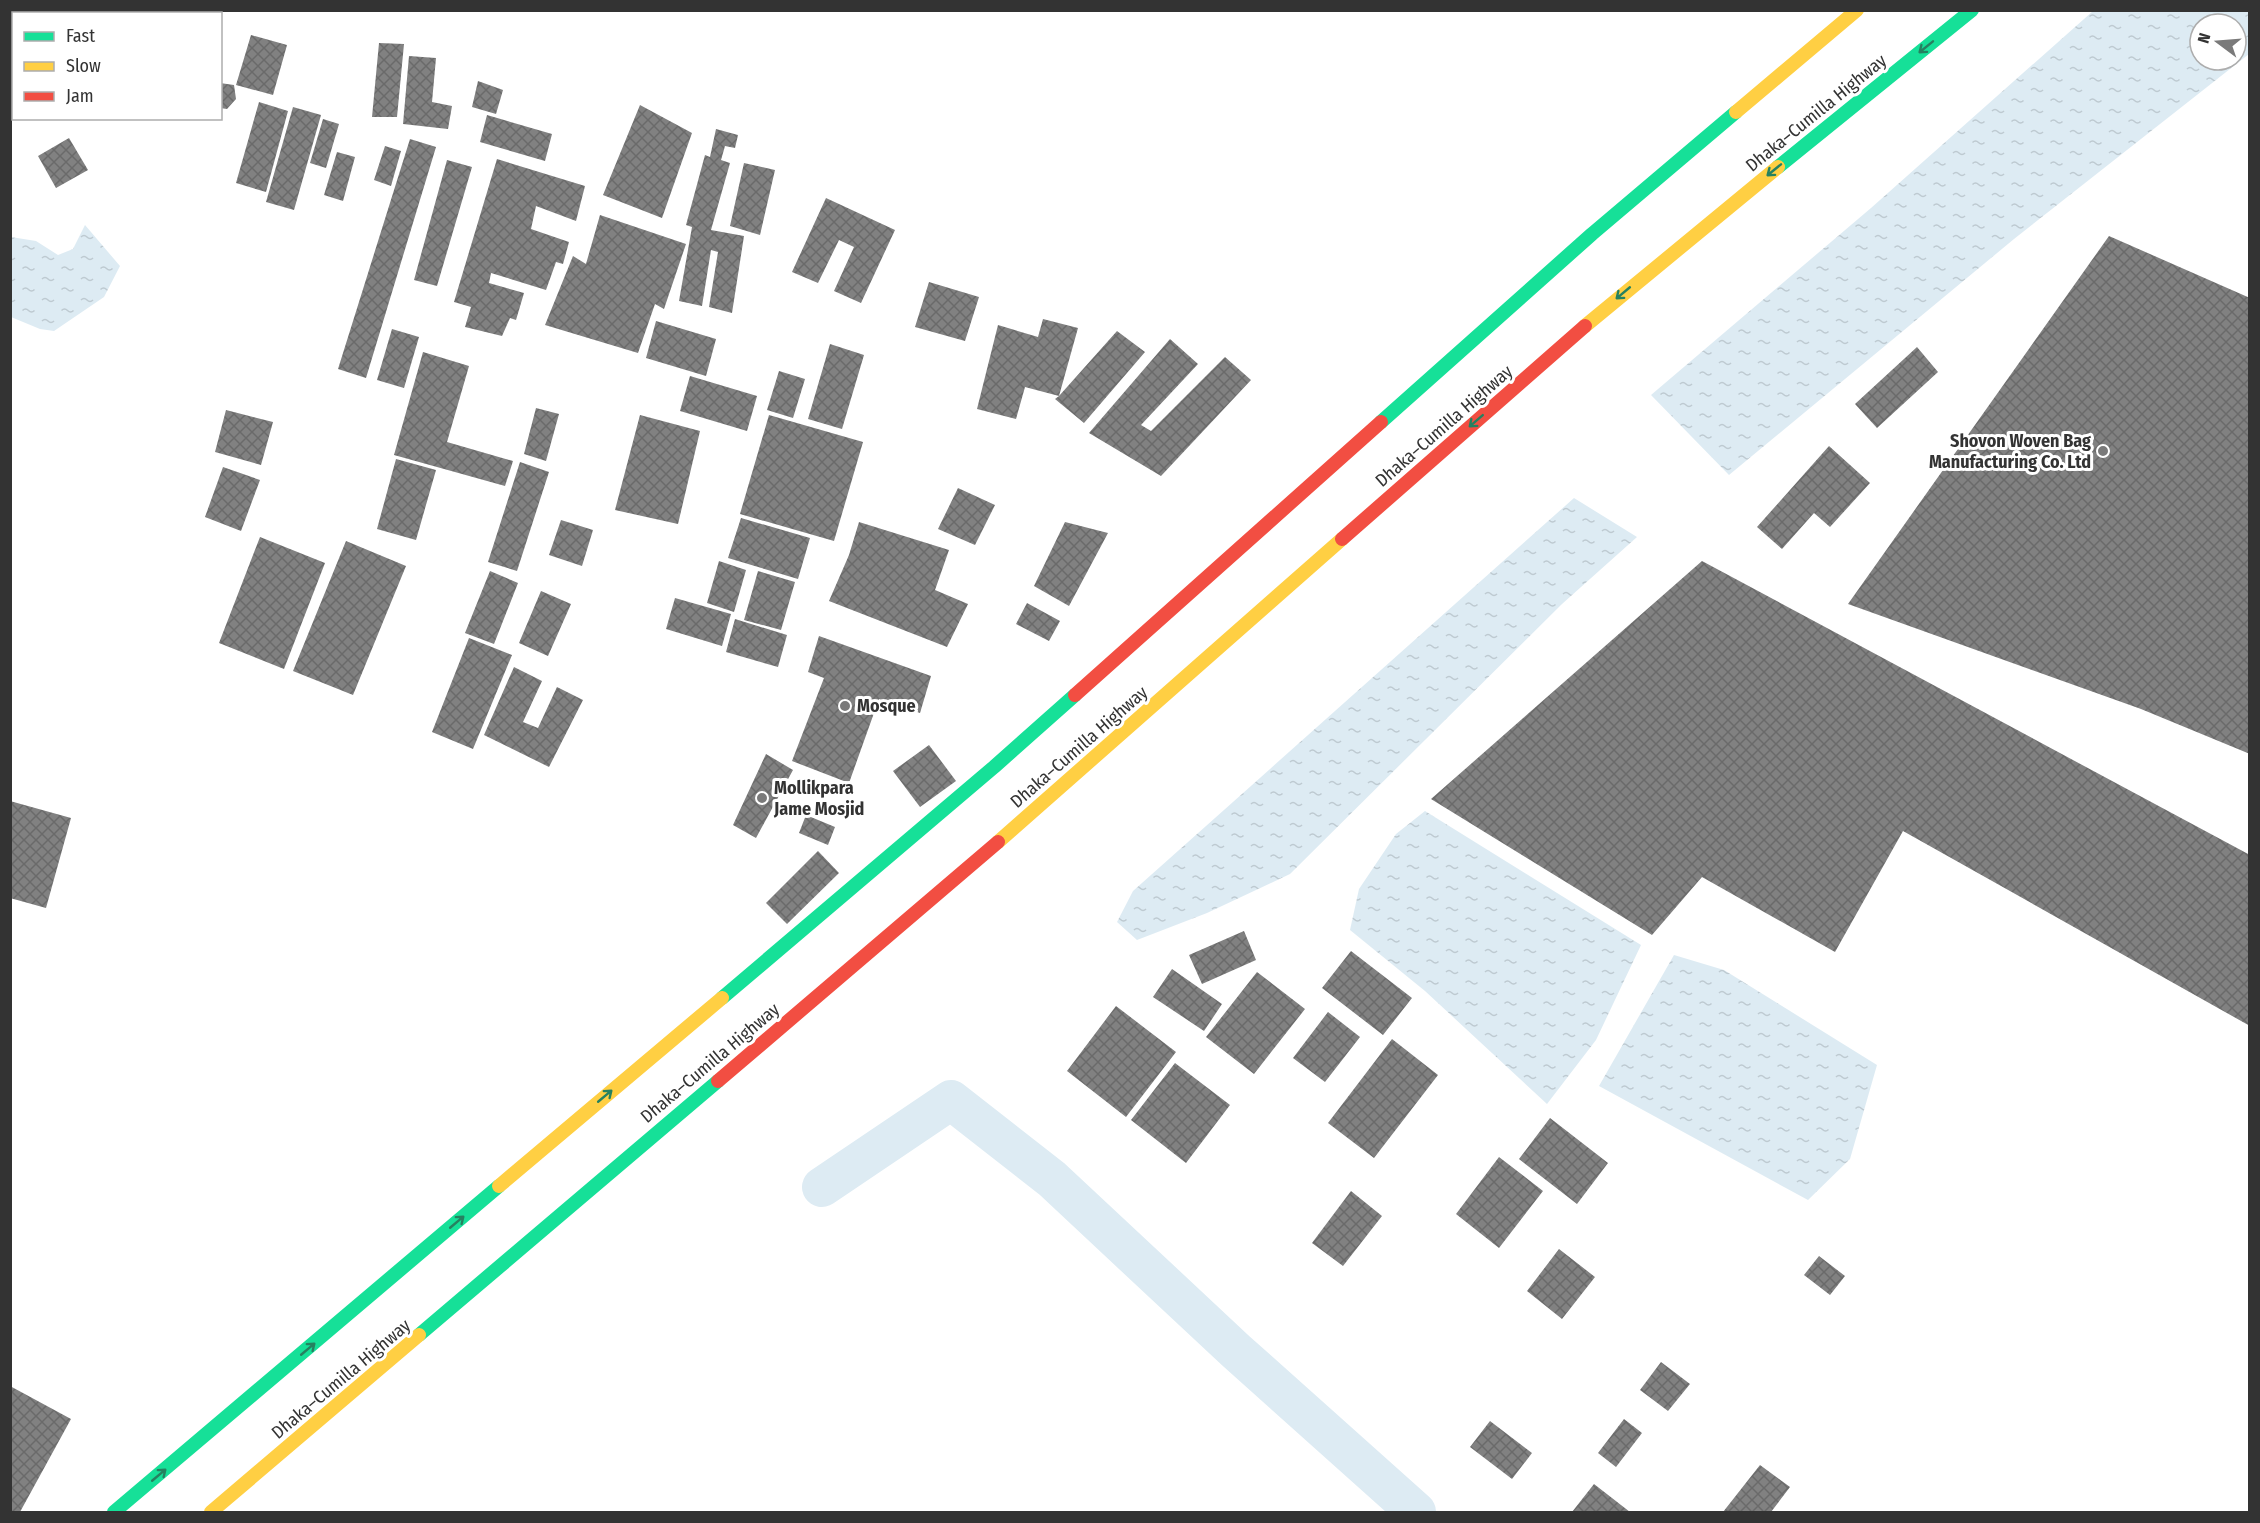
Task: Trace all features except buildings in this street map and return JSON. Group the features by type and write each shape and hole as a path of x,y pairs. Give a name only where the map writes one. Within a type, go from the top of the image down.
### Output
{"highway":[{"path":"114,1512 994,767 1592,234 1857,10"},
{"name":"Dhaka–Cumilla Highway","path":"212,1512 994,845 1621,294 1972,10"}],"water":[{"path":"2093,11 2249,11 2248,55 2248,12 2188,12 2188,72 2226,72 2014,239 1729,475 1651,395 1871,208"},
{"path":"85,225 120,266 104,297 54,331 40,329 11,317 11,237 36,241 58,255 73,249"},
{"path":"1574,498 1637,537 1562,604 1290,874 1207,913 1137,940 1117,922 1133,891"},
{"path":"1425,811 1641,945 1596,1040 1547,1104 1425,991 1350,930 1359,889 1396,834"},
{"path":"1674,955 1724,970 1877,1065 1850,1159 1808,1200 1599,1086"}],"waterway":[{"path":"822,1187 951,1100 1052,1179 1236,1351 1416,1512"}],"traffic: fast":[{"path":"1778,167 1972,10"},
{"path":"1381,422 1592,234 1736,112"},
{"path":"722,998 994,767 1075,695"},
{"path":"419,1335 718,1081"},
{"path":"114,1512 499,1186"}],"traffic: slow":[{"path":"1736,112 1857,10"},
{"path":"1585,326 1778,167"},
{"path":"998,842 1342,539"},
{"path":"499,1186 722,998"},
{"path":"211,1512 419,1335"}],"traffic: jam":[{"path":"1342,539 1585,326"},
{"path":"1075,695 1381,422"},
{"path":"718,1081 998,842"}],"place":[{"name":"Shovon Woven Bag Manufacturing Co. Ltd","path":"2103,451"},
{"name":"Mosque","path":"845,706"},
{"name":"Mollikpara Jame Mosjid","path":"762,798"}]}
